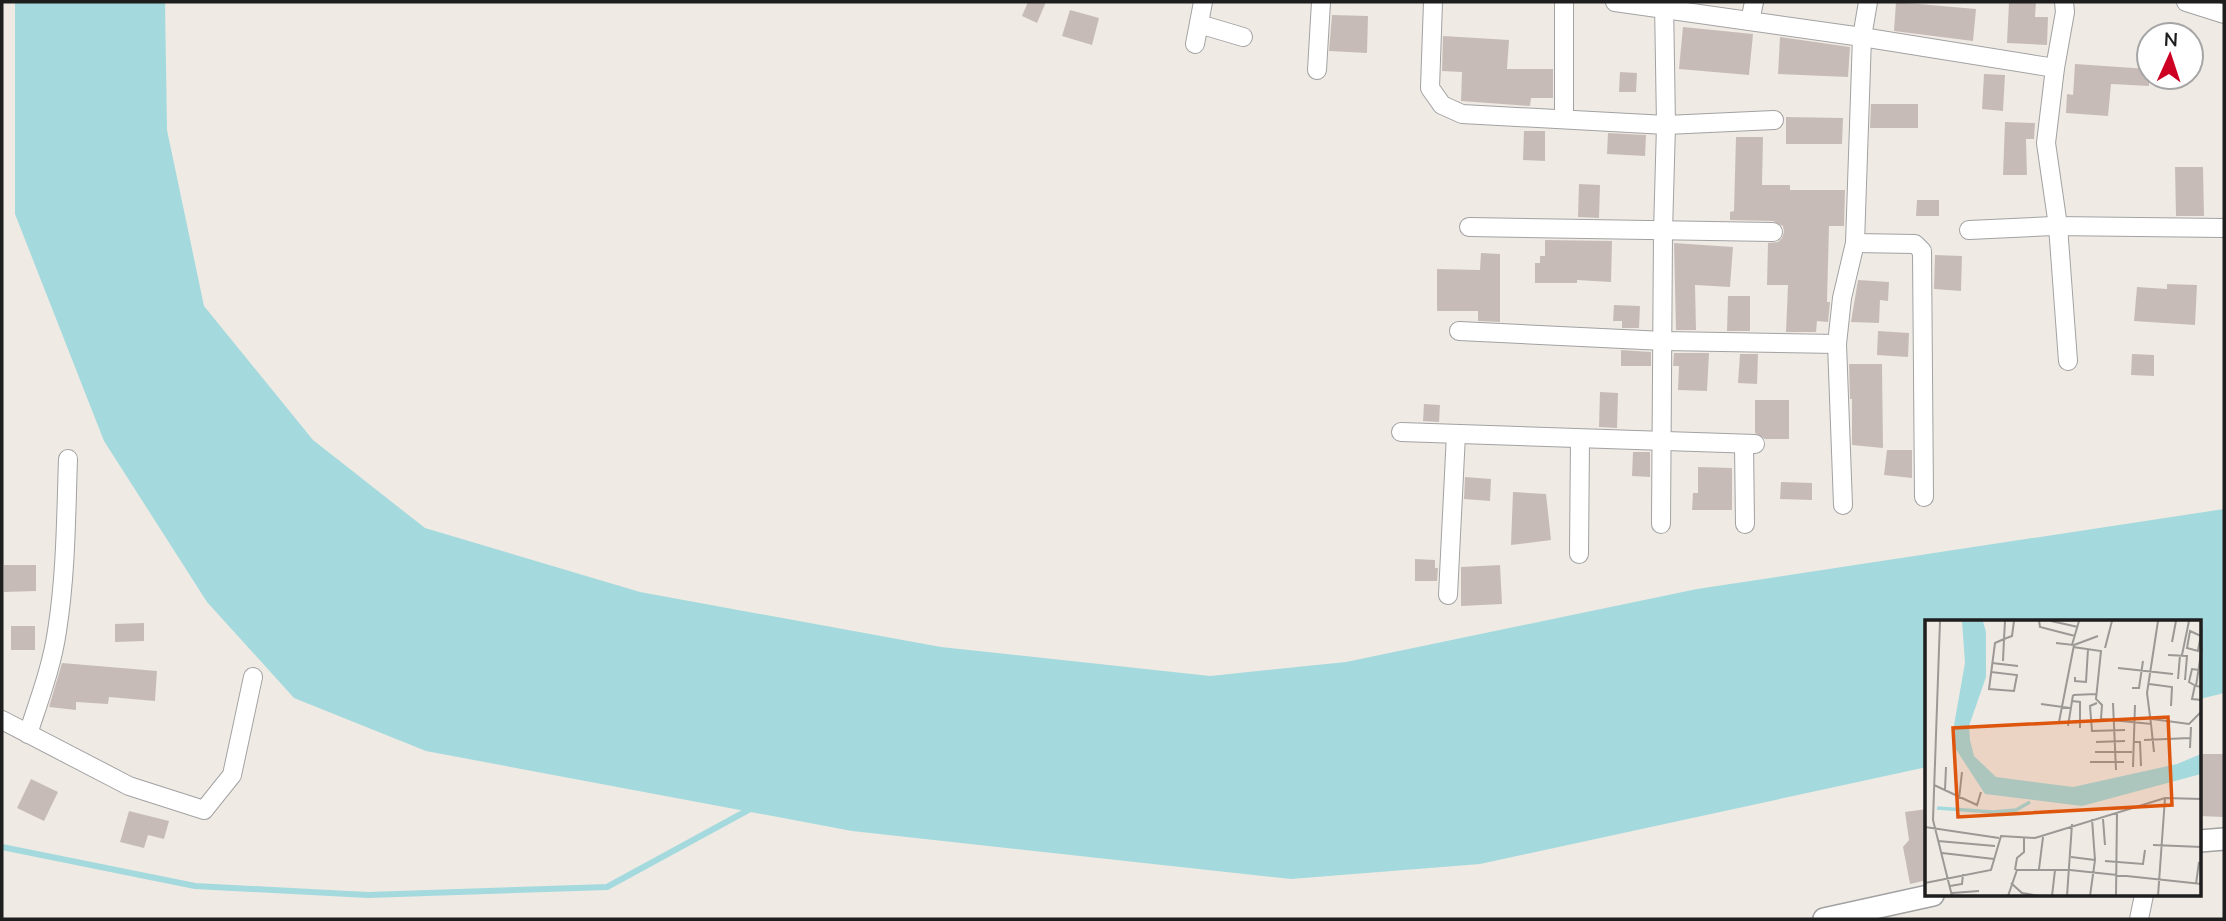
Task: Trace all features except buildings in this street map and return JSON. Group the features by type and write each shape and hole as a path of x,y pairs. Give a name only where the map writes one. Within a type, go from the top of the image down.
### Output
{"street":[{"path":"1195,44 1203,2"},
{"path":"1317,70 1321,2"},
{"path":"1433,2 1430,88 1442,105 1462,114 1667,125 1774,120"},
{"path":"1564,2 1564,119"},
{"path":"1615,2 1664,5 1750,21 2055,68"},
{"path":"1750,21 1754,2"},
{"path":"1843,505 1837,344 1842,298 1855,243 1862,37 1868,2"},
{"path":"2068,361 2058,226 2046,143 2065,7 2081,2"},
{"path":"2186,2 2224,14"},
{"path":"1661,524 1663,232 1667,125 1664,5"},
{"path":"1199,24 1243,37"},
{"path":"1969,230 2058,226 2224,228"},
{"path":"1469,227 1773,232"},
{"path":"1855,243 1915,244 1922,251 1924,497"},
{"path":"1459,331 1664,341 1837,344"},
{"path":"1401,432 1750,444 1745,524"},
{"path":"1448,595 1456,434"},
{"path":"1579,554 1580,439"},
{"path":"28,734 57,633 64,573 68,459"},
{"path":"2,720 130,786 204,810 232,775 253,677"},
{"path":"2202,841 2224,839"},
{"path":"1824,919 1925,897"},
{"path":"2139,919 2144,897"}],"water":[{"path":"15,2 165,2 167,130 204,306 313,440 425,528 640,592 941,647 1210,676 1346,662 1697,589 2224,509 2224,693 2202,698 2202,620 1925,620 1925,767 1480,864 1291,879 852,831 426,751 294,698 207,602 104,441 15,214"}],"waterway":[{"path":"2,847 195,886 368,895 607,887 752,808"}]}
